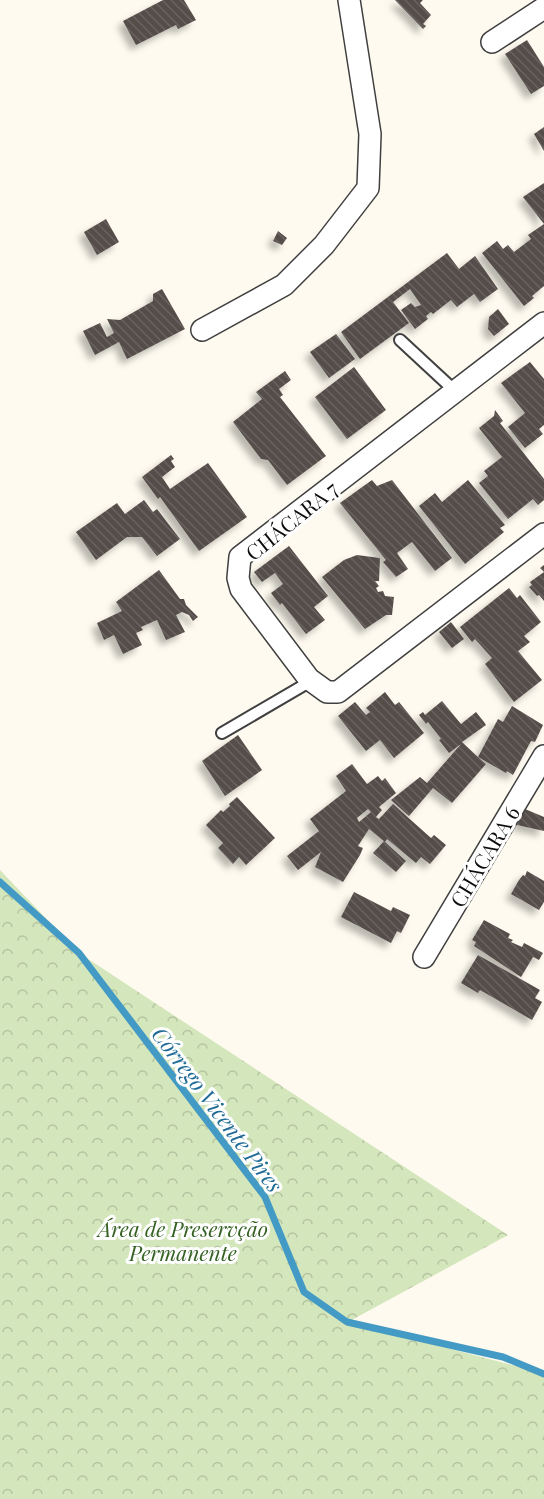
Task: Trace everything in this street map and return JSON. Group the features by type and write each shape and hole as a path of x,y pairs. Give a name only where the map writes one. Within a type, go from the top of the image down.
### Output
{"street":[{"path":"202,330 284,285 324,245 368,188 370,134 349,0"},
{"path":"492,42 544,8"},
{"name":"CHÁCARA 7","path":"544,323 240,557 237,579 241,590 311,681 327,692 338,692 544,534"},
{"name":"CHÁCARA 6","path":"424,957 544,756"}],"lane":[{"path":"400,340 455,391"},
{"path":"222,733 311,681"}],"green space":[{"name":"Área de Preservção Permanente","path":"0,870 79,953 508,1235 348,1322 539,1372 544,1376 544,1499 0,1499"}],"building":[{"path":"163,0 184,0 196,20 178,29 176,25 136,45 123,21"},
{"path":"395,0 423,0 420,3 431,15 423,24 426,26 423,29"},
{"path":"527,40 544,67 544,86 531,94 505,54"},
{"path":"544,127 544,151 534,134"},
{"path":"544,183 544,224 523,197"},
{"path":"106,219 119,242 97,255 84,232"},
{"path":"544,224 544,286 524,306 482,253 497,241 503,249 508,245 514,252 531,239 528,235"},
{"path":"278,231 287,238 282,245 273,241"},
{"path":"447,253 459,269 475,256 498,289 480,302 474,294 457,307 451,300 433,314 431,312 426,316 428,319 415,329 401,310 411,303 415,307 421,305 410,289 393,302 409,323 360,359 341,332"},
{"path":"162,289 185,329 127,359 119,342 95,355 83,331 100,323 107,337 114,333 107,319 120,320 153,301 153,294"},
{"path":"498,309 509,324 494,336 488,329 489,317"},
{"path":"336,334 355,359 329,378 310,352"},
{"path":"530,362 544,379 544,425 539,429 543,434 525,448 508,427 525,413 501,383"},
{"path":"354,367 386,410 347,439 315,397"},
{"path":"285,371 291,380 279,389 283,395 280,397 326,456 287,485 268,460 261,459 233,422 262,399 256,392"},
{"path":"495,410 503,421 500,423 544,479 544,500 538,505 533,499 508,519 479,483 488,476 484,471 502,457 479,428 494,416"},
{"path":"171,455 174,459 171,461 175,467 162,477 170,489 208,463 247,517 199,551 160,497 158,499 142,477"},
{"path":"372,480 377,486 392,480 452,558 435,571 412,542 397,553 408,569 396,577 383,562 386,560 340,503"},
{"path":"468,480 505,525 500,528 504,532 465,564 419,506 435,493 442,502"},
{"path":"144,500 153,512 157,509 180,539 157,556 142,537 127,537 96,560 76,532 117,503 125,514"},
{"path":"289,546 328,596 314,607 325,620 306,634 282,603 280,605 271,593 283,584 275,573 262,582 254,572"},
{"path":"357,555 380,558 379,581 375,581 379,586 376,588 378,592 383,591 385,596 394,597 392,615 386,615 365,629 322,577 344,560"},
{"path":"159,570 180,599 184,599 186,605 198,617 193,621 189,615 182,612 176,615 185,632 166,640 157,620 141,627 143,630 136,633 142,645 123,654 114,635 104,640 97,623 122,611 116,602"},
{"path":"544,572 544,601 529,587 532,585 530,582"},
{"path":"509,588 517,598 520,595 541,622 524,636 530,642 518,651 542,680 514,702 485,664 492,658 475,639 472,642 460,627"},
{"path":"451,622 464,639 452,648 439,632"},
{"path":"385,692 395,705 399,702 424,733 394,758 380,740 366,751 338,716 355,702 366,715 370,712 366,708"},
{"path":"442,701 461,724 476,712 484,722 486,725 462,742 486,764 452,803 433,788 409,816 391,800 420,777 427,783 461,744 449,753 428,722 426,724 419,715 423,712 425,715"},
{"path":"512,706 543,725 535,742 531,741 513,775 478,757 498,719 503,722"},
{"path":"238,735 262,770 225,796 202,761"},
{"path":"352,764 367,784 378,776 382,781 385,778 396,793 379,807 382,810 376,817 379,819 393,804 431,838 434,835 446,845 430,864 421,857 416,863 387,839 385,842 369,829 358,846 363,848 360,855 343,882 315,867 321,852 298,870 287,856 319,831 310,819 346,791 336,776","holes":["368,809 371,812 359,822 357,818"]},
{"path":"237,797 275,838 246,865 239,857 233,864 218,848 223,843 206,825 221,810 223,812 230,806 229,804"},
{"path":"525,809 544,817 544,831 517,825"},
{"path":"384,841 406,861 396,872 373,853"},
{"path":"527,871 544,881 544,902 539,910 511,894"},
{"path":"354,892 391,911 393,907 410,915 401,933 397,931 391,943 341,917"},
{"path":"484,920 510,934 508,938 513,940 511,942 522,947 524,943 543,953 539,960 533,957 521,977 474,946 476,942 472,940"},
{"path":"478,955 540,990 535,998 542,1002 532,1020 480,990 478,993 461,983"}],"waterway":[{"name":"Córrego Vicente Pires","path":"0,882 79,953 265,1197 304,1292 347,1322 503,1357 544,1374"}]}
